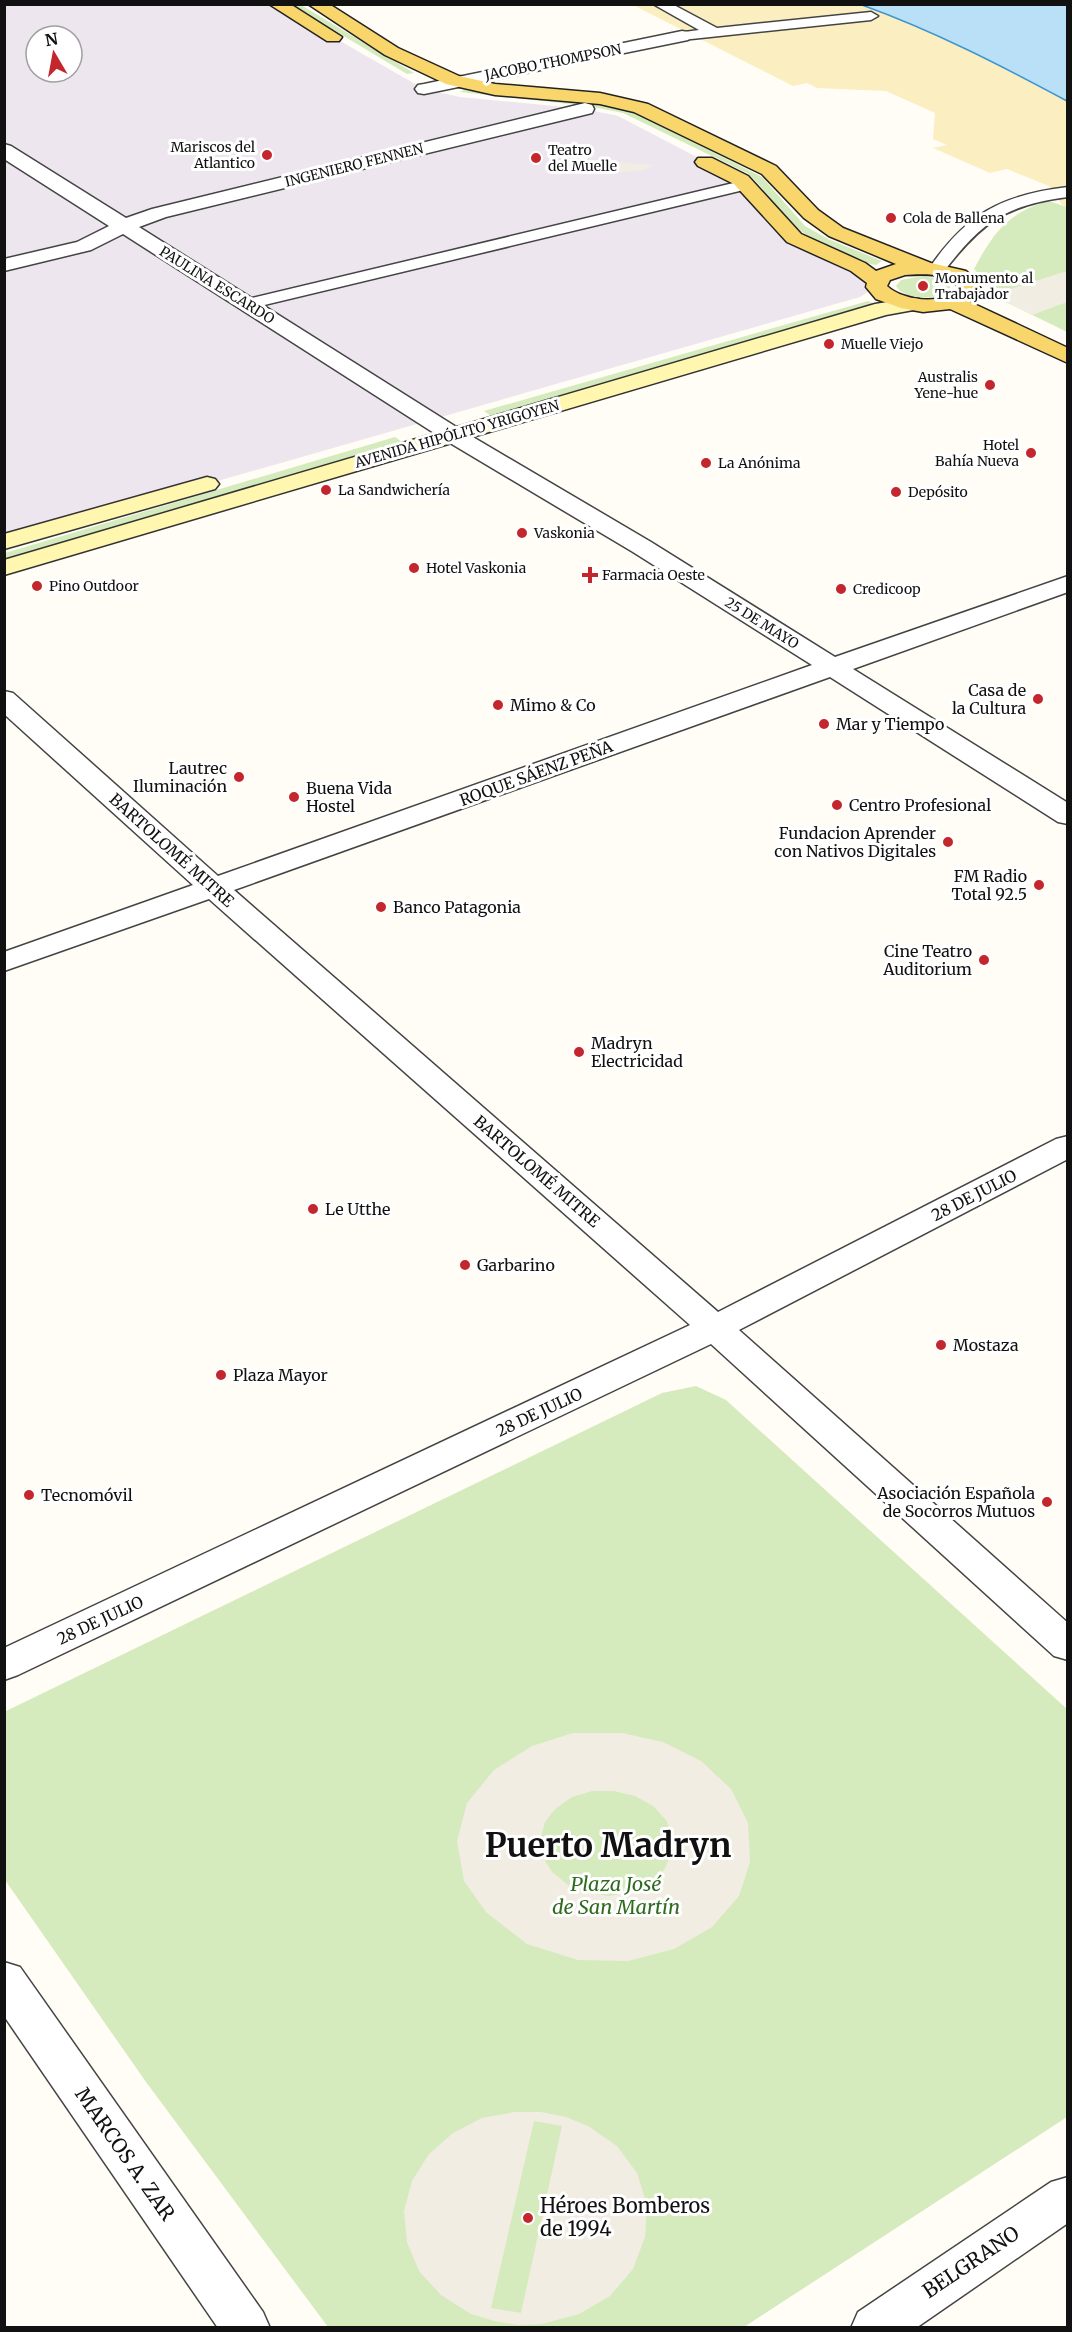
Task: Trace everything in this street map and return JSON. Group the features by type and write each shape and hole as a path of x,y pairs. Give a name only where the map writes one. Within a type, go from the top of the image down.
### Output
{"main road":[{"path":"277,4 424,89 460,97 585,109 618,116 647,131"},
{"path":"316,4 427,70 458,81 498,89 594,97 641,108 769,170 811,213 836,232 932,269 953,274 968,284 970,289 967,295 953,302 911,304 887,297 858,267 794,238 783,229 746,185 685,151"},
{"path":"876,284 881,276 900,270 932,269"},
{"name":"AVENIDA HIPÓLITO YRIGOYEN","path":"561,382 860,297 876,284"},
{"path":"953,302 1068,357"},
{"name":"AVENIDA HIPÓLITO YRIGOYEN","path":"4,568 883,309 911,304"},
{"name":"AVENIDA HIPÓLITO YRIGOYEN","path":"398,429 460,411"},
{"path":"4,542 230,477"}],"street":[{"name":"JACOBO THOMPSON","path":"424,89 682,36"},
{"name":"INGENIERO FENNEN","path":"4,265 84,246 124,226 159,213 585,109"},
{"name":"PAULINA ESCARDO","path":"4,150 453,435"},
{"name":"25 DE MAYO","path":"453,435 642,547 1068,816"},
{"name":"ROQUE SÁENZ PEÑA","path":"4,962 1068,583"},
{"name":"BARTOLOMÉ MITRE","path":"4,699 213,887 715,1328 1068,1646"},
{"name":"28 DE JULIO","path":"4,1665 715,1328 1068,1146"},
{"name":"MARCOS A. ZAR","path":"4,1980 246,2328"},
{"name":"BELGRANO","path":"874,2328 1068,2197"}],"lane":[{"path":"660,4 714,32"},
{"path":"682,36 871,16"},
{"path":"248,304 746,185"},
{"path":"932,269 957,243 990,216 1023,199 1068,192"}],"shaded area":[{"path":"5,5 277,5 424,89 460,97 585,109 618,116 741,180 783,229 858,267 876,287 860,297 5,542"},
{"path":"603,161 653,165 645,170 621,172 607,169"},
{"path":"1067,271 1067,302 1032,315 995,294"},
{"path":"573,1733 622,1733 663,1742 701,1761 731,1789 748,1823 750,1862 739,1896 712,1927 674,1949 628,1961 578,1960 527,1944 486,1912 464,1881 457,1841 467,1803 494,1770 532,1746","holes":["592,1791 614,1791 635,1796 653,1806 666,1820 673,1836 672,1853 664,1870 650,1883 631,1892 609,1896 588,1893 568,1885 552,1872 542,1856 540,1840 545,1822 555,1809 572,1797"]},
{"path":"515,2112 541,2112 566,2117 588,2126 617,2146 637,2173 647,2205 645,2237 633,2269 610,2296 579,2314 542,2324 518,2325 471,2314 441,2295 419,2271 407,2242 404,2211 412,2181 429,2154 453,2133 482,2118","holes":["534,2121 562,2126 521,2313 491,2308"]}],"green space":[{"path":"292,5 301,5 414,73 407,74"},
{"path":"464,90 605,104 634,112 762,177 805,226 828,239 882,261 876,265 870,264 811,238 794,226 747,173 623,113 588,106 460,92"},
{"path":"1049,201 1067,207 1067,332 1002,300 974,269 988,245 1003,226 1023,211"},
{"path":"923,276 940,279 950,286 950,289 937,296 922,298 906,294 896,286 901,280"},
{"path":"868,301 876,305 491,416 484,411"},
{"path":"395,437 402,442 5,560 5,553"},
{"name":"Plaza José de San Martín","path":"696,1386 726,1400 1067,1709 1067,2117 744,2327 328,2327 146,2082 5,1880 4,1712 662,1393"}],"sand":[{"path":"633,5 862,5 902,19 974,51 1067,101 1067,207 1062,205 1049,186 1007,169 990,173 933,148 947,145 933,139 935,113 886,91 817,88 807,83 793,86"}],"water":[{"path":"862,5 1067,5 1067,101 966,49"}],"place":[{"name":"Mariscos del Atlantico","path":"267,155"},
{"name":"Teatro del Muelle","path":"536,158"},
{"name":"Cola de Ballena","path":"891,218"},
{"name":"Monumento al Trabajador","path":"923,286"},
{"name":"Muelle Viejo","path":"829,344"},
{"name":"Australis Yene-hue","path":"990,385"},
{"name":"Hotel Bahía Nueva","path":"1031,453"},
{"name":"La Anónima","path":"706,463"},
{"name":"La Sandwichería","path":"326,490"},
{"name":"Depósito","path":"896,492"},
{"name":"Vaskonia","path":"522,533"},
{"name":"Hotel Vaskonia","path":"414,568"},
{"name":"Farmacia Oeste","path":"590,575"},
{"name":"Pino Outdoor","path":"37,586"},
{"name":"Credicoop","path":"841,589"},
{"name":"Casa de la Cultura","path":"1038,699"},
{"name":"Mimo & Co","path":"498,705"},
{"name":"Mar y Tiempo","path":"824,724"},
{"name":"Lautrec Iluminación","path":"239,777"},
{"name":"Buena Vida Hostel","path":"294,797"},
{"name":"Centro Profesional","path":"837,805"},
{"name":"Fundacion Aprender con Nativos Digitales","path":"948,842"},
{"name":"FM Radio Total 92.5","path":"1039,885"},
{"name":"Banco Patagonia","path":"381,907"},
{"name":"Cine Teatro Auditorium","path":"984,960"},
{"name":"Madryn Electricidad","path":"579,1052"},
{"name":"Le Utthe","path":"313,1209"},
{"name":"Garbarino","path":"465,1265"},
{"name":"Mostaza","path":"941,1345"},
{"name":"Plaza Mayor","path":"221,1375"},
{"name":"Tecnomóvil","path":"29,1495"},
{"name":"Asociación Española de Socorros Mutuos","path":"1047,1502"},
{"name":"Héroes Bomberos de 1994","path":"528,2218"}],"district":[{"name":"Puerto Madryn","path":"608,1845"}]}
